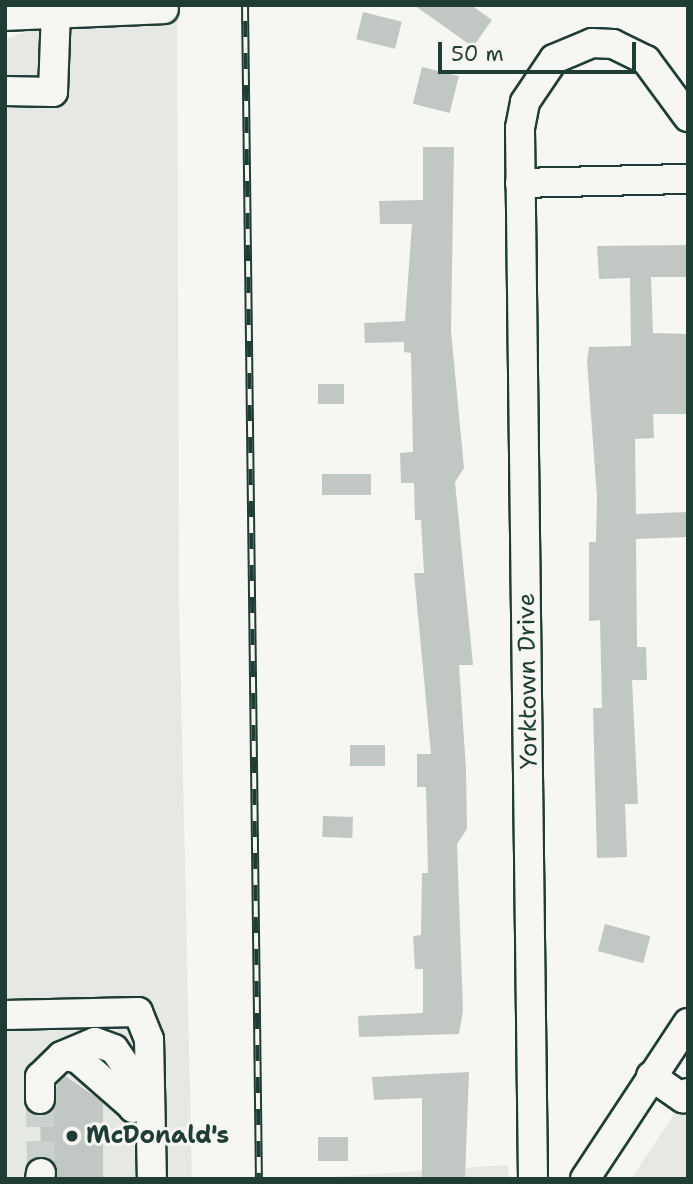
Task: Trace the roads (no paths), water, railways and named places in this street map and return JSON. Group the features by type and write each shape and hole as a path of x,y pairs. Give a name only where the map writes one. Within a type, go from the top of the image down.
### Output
{"street":[{"path":"5,16 56,11 164,9"},
{"path":"5,91 53,93 56,11"},
{"name":"Yorktown Drive","path":"533,1179 520,183 525,102 554,59 572,48 592,43 629,49 646,60 688,117"},
{"path":"520,183 688,179"},
{"path":"5,1015 138,1012 149,1040 152,1179"},
{"path":"585,1179 688,1023"},
{"path":"40,1099 40,1077 62,1056 77,1058 133,1107 135,1130 151,1146"},
{"path":"651,1076 683,1098 688,1093"}],"tunnel":[{"path":"40,1099 41,1173"}],"railway":[{"path":"245,5 259,1179"}],"place":[{"name":"McDonald's","path":"72,1136"}]}
